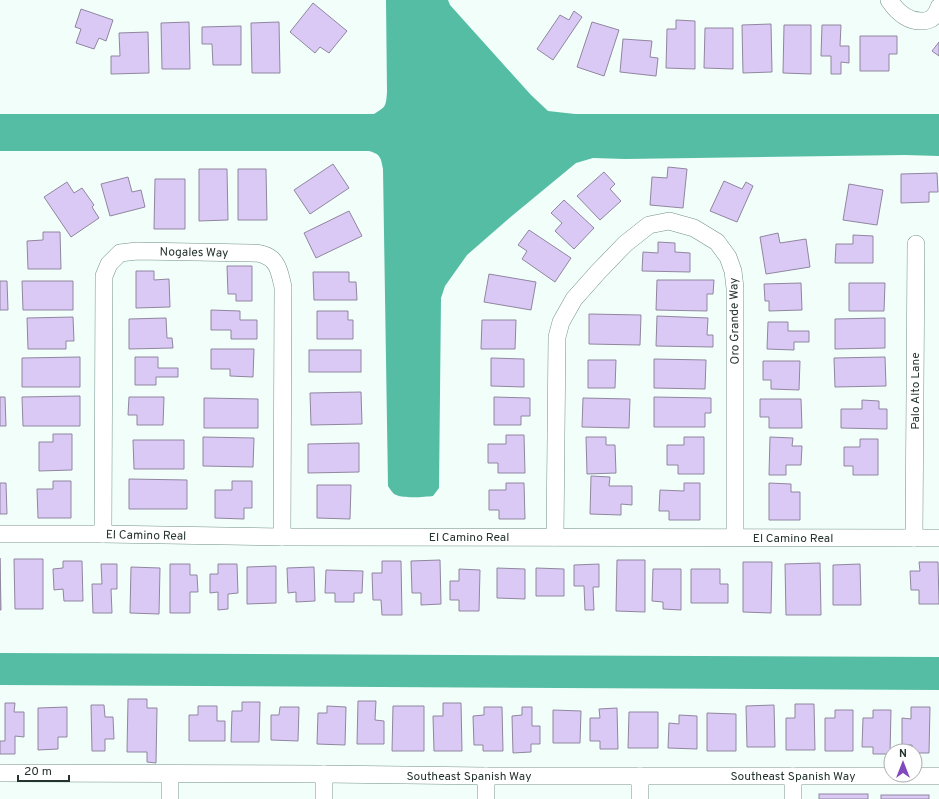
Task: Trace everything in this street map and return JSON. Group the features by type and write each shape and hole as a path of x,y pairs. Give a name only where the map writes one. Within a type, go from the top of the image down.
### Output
{"street":[{"path":"889,0 906,18 916,22 926,21 934,16 939,7"},
{"name":"Oro Grande Way","path":"555,538 556,337 561,322 574,300 625,244 649,225 669,221 694,228 717,242 728,257 733,271 735,288 735,538"},
{"name":"Palo Alto Lane","path":"914,538 916,244"},
{"name":"Nogales Way","path":"103,534 104,276 109,264 120,253 137,251 264,254 273,260 279,270 283,287 282,537"},
{"name":"El Camino Real","path":"0,534 282,537 939,538"},
{"name":"Southeast Spanish Way","path":"0,773 486,776 939,776"},
{"path":"170,774 170,799"},
{"path":"324,774 324,799"},
{"path":"486,776 486,799"},
{"path":"640,776 640,799"},
{"path":"793,776 793,799"}],"shaded area":[{"path":"386,0 448,0 450,5 531,95 548,111 575,114 939,114 939,156 593,158 576,163 467,255 445,286 441,298 439,488 433,496 398,496 394,494 388,486 383,169 381,159 376,153 369,151 0,151 0,114 374,114 385,106 387,97"},
{"path":"0,653 939,657 939,690 0,685"}],"building":[{"path":"313,3 347,31 329,53 320,47 315,53 290,32"},
{"path":"81,9 113,20 106,41 99,38 94,49 76,43 81,29 75,27"},
{"path":"574,11 582,17 553,60 537,49 560,15 569,20"},
{"path":"676,20 695,21 695,69 666,68 667,29 676,29"},
{"path":"189,22 190,69 162,69 161,23"},
{"path":"279,22 280,73 252,73 251,23"},
{"path":"592,22 619,30 604,76 577,67"},
{"path":"771,24 772,72 743,73 742,25"},
{"path":"784,25 811,25 811,74 783,73"},
{"path":"822,25 841,25 840,46 849,46 849,63 841,62 841,74 831,74 831,56 821,56"},
{"path":"241,26 241,65 213,65 212,44 202,44 202,27"},
{"path":"705,28 733,28 733,69 704,68"},
{"path":"148,32 149,73 111,74 111,56 120,56 119,33"},
{"path":"860,36 897,36 897,54 889,54 889,71 860,71"},
{"path":"623,39 652,41 650,57 658,58 656,76 620,72"},
{"path":"939,42 939,56 932,51"},
{"path":"333,164 349,188 310,214 294,190"},
{"path":"668,167 687,169 683,208 650,205 652,177 667,178"},
{"path":"199,169 227,169 228,220 199,221"},
{"path":"238,169 266,169 267,220 238,220"},
{"path":"604,172 615,184 610,189 621,201 600,220 577,196"},
{"path":"937,173 938,192 929,192 929,202 901,203 901,174"},
{"path":"128,177 132,192 141,190 145,207 110,216 101,184"},
{"path":"155,179 185,179 185,229 154,229"},
{"path":"724,181 742,189 746,182 753,186 737,222 710,211"},
{"path":"67,182 74,193 82,188 94,205 92,207 99,218 71,237 44,197"},
{"path":"849,184 883,190 877,225 843,220"},
{"path":"564,200 594,228 574,249 555,231 562,223 551,213"},
{"path":"349,211 362,236 316,258 304,233"},
{"path":"529,230 571,258 555,282 522,259 527,251 518,245"},
{"path":"43,232 60,232 61,269 28,269 27,241 43,240"},
{"path":"778,233 780,243 806,239 810,267 766,274 760,237"},
{"path":"853,235 873,236 873,263 835,263 836,244 853,244"},
{"path":"658,242 675,243 675,252 690,253 690,272 642,271 643,252 658,253"},
{"path":"227,266 252,266 252,301 236,301 236,294 228,294"},
{"path":"136,271 154,271 154,280 169,279 170,307 136,308"},
{"path":"313,272 349,272 349,282 356,282 357,300 314,300"},
{"path":"489,274 536,282 531,310 484,302"},
{"path":"657,280 714,280 713,294 707,294 707,311 656,310"},
{"path":"0,281 7,281 8,310 0,310"},
{"path":"22,281 73,281 73,310 23,310"},
{"path":"801,283 802,310 769,311 769,301 765,301 764,284"},
{"path":"849,283 885,283 884,311 849,311"},
{"path":"211,310 240,311 240,320 257,320 257,339 231,339 231,330 211,330"},
{"path":"317,311 348,311 348,320 353,320 353,339 317,339"},
{"path":"589,314 641,315 640,345 589,344"},
{"path":"657,316 708,318 707,335 713,335 713,347 656,346"},
{"path":"73,317 74,341 66,341 66,349 28,349 27,318"},
{"path":"166,318 167,338 172,338 173,348 129,349 129,319"},
{"path":"885,318 885,348 835,349 835,319"},
{"path":"482,320 516,320 515,349 481,349"},
{"path":"768,322 788,322 788,331 809,331 809,342 794,342 794,350 767,349"},
{"path":"211,349 254,349 253,377 230,376 230,369 211,369"},
{"path":"309,350 361,350 361,372 309,372"},
{"path":"80,357 80,387 22,387 22,358"},
{"path":"135,357 158,357 158,368 178,368 178,377 156,377 156,385 135,385"},
{"path":"885,357 886,386 835,387 834,358"},
{"path":"491,358 524,359 524,387 491,386"},
{"path":"654,359 706,360 705,389 654,388"},
{"path":"588,360 616,360 615,388 588,388"},
{"path":"763,361 800,361 799,390 771,389 771,380 763,380"},
{"path":"361,392 362,424 311,425 310,393"},
{"path":"80,396 80,426 23,426 22,397"},
{"path":"0,397 5,397 6,426 0,426"},
{"path":"129,397 164,397 163,425 137,425 137,415 128,415"},
{"path":"494,397 530,398 530,416 521,416 521,425 494,425"},
{"path":"654,397 711,398 711,413 705,413 705,427 654,427"},
{"path":"204,398 258,399 258,428 204,428"},
{"path":"583,398 630,399 629,428 582,427"},
{"path":"760,399 801,399 802,428 769,428 769,417 760,417"},
{"path":"862,400 879,401 879,409 887,409 887,429 841,428 841,409 862,409"},
{"path":"53,434 72,434 72,470 39,471 39,442 53,442"},
{"path":"506,435 524,435 525,473 498,473 498,463 488,463 488,444 506,444"},
{"path":"203,437 254,438 253,467 203,466"},
{"path":"586,437 606,437 606,445 615,445 616,473 587,474"},
{"path":"684,437 704,437 704,474 678,474 678,465 667,465 667,445 684,445"},
{"path":"770,437 793,438 792,446 802,446 801,465 786,465 786,475 769,475"},
{"path":"860,439 878,439 878,475 853,475 853,466 844,466 844,447 860,447"},
{"path":"133,440 184,440 184,469 134,469"},
{"path":"359,443 359,472 308,473 308,444"},
{"path":"591,476 610,477 609,486 632,486 632,505 621,504 621,515 590,514"},
{"path":"129,479 187,480 187,509 129,509"},
{"path":"53,481 71,481 71,518 38,518 37,489 53,489"},
{"path":"232,481 252,481 252,508 244,508 244,519 215,518 215,490 232,490"},
{"path":"0,483 6,483 7,514 0,514"},
{"path":"506,483 524,483 525,519 499,519 499,510 489,510 489,490 506,490"},
{"path":"684,483 700,483 700,520 669,520 669,511 659,511 660,490 684,491"},
{"path":"769,483 791,484 791,492 800,492 800,520 769,520"},
{"path":"317,485 351,485 350,519 317,518"},
{"path":"0,558 1,610 0,610"},
{"path":"14,559 43,559 43,609 15,609"},
{"path":"440,560 441,604 421,605 421,593 412,593 411,561"},
{"path":"617,560 645,560 645,612 616,611"},
{"path":"63,561 82,561 83,601 64,601 63,589 54,590 53,569 63,568"},
{"path":"382,561 401,561 402,615 382,615 381,600 373,600 372,573 382,573"},
{"path":"743,562 772,562 771,613 743,612"},
{"path":"919,562 938,562 939,604 919,604 919,590 911,590 910,571 920,571"},
{"path":"820,563 821,615 786,615 785,564"},
{"path":"101,564 117,564 117,589 111,589 112,613 93,613 92,584 102,584"},
{"path":"170,564 190,564 190,575 197,575 198,592 190,592 190,613 170,613"},
{"path":"218,564 237,564 238,593 228,594 228,609 218,610 218,592 210,593 210,574 218,574"},
{"path":"599,564 599,587 593,587 594,610 585,610 584,586 574,586 574,565"},
{"path":"860,564 861,605 833,605 833,565"},
{"path":"276,566 276,603 247,604 247,567"},
{"path":"131,567 160,568 159,614 130,613"},
{"path":"314,567 315,601 296,602 296,592 288,593 287,568"},
{"path":"497,568 525,569 525,599 497,598"},
{"path":"536,568 564,569 564,596 536,596"},
{"path":"459,569 480,570 479,611 459,611 459,600 450,600 450,581 459,581"},
{"path":"653,569 681,569 681,610 663,609 663,602 652,601"},
{"path":"691,569 720,569 720,584 728,584 728,603 691,603"},
{"path":"326,570 363,571 362,593 354,593 354,602 335,602 335,593 325,593"},
{"path":"128,699 147,699 147,708 157,708 156,763 147,762 147,752 127,752"},
{"path":"358,701 376,701 375,720 384,721 384,744 357,744"},
{"path":"242,702 260,702 259,742 231,742 232,711 242,711"},
{"path":"5,703 15,703 14,712 24,712 24,737 15,736 15,754 0,754 0,741 5,741"},
{"path":"443,703 461,703 462,751 434,751 433,716 443,716"},
{"path":"795,704 814,704 815,750 786,750 786,718 795,718"},
{"path":"91,705 104,705 105,717 113,717 114,739 105,739 105,751 92,751"},
{"path":"774,705 775,747 747,747 746,706"},
{"path":"198,706 217,706 217,721 225,721 225,741 189,741 189,715 198,715"},
{"path":"327,706 346,707 345,745 317,744 318,713 327,713"},
{"path":"393,706 424,706 424,751 392,751"},
{"path":"67,707 67,737 58,737 58,749 38,750 38,708"},
{"path":"280,707 299,707 298,741 271,740 271,715 279,715"},
{"path":"484,707 502,707 503,751 483,751 483,745 474,745 473,716 484,715"},
{"path":"522,707 532,707 532,726 540,726 540,744 531,744 531,752 513,753 512,716 522,715"},
{"path":"911,707 930,707 929,753 923,753 923,743 902,743 902,718 911,719"},
{"path":"617,708 618,749 600,749 600,741 590,741 590,718 600,718 599,709"},
{"path":"553,710 581,711 580,743 553,743"},
{"path":"835,710 853,710 853,751 825,751 825,718 835,718"},
{"path":"873,710 891,710 890,743 883,743 883,754 873,754 873,747 862,747 863,718 873,718"},
{"path":"629,712 658,712 658,748 628,748"},
{"path":"707,713 736,714 736,751 707,751"},
{"path":"679,715 697,716 697,749 668,748 669,723 679,724"},
{"path":"819,794 868,794 868,799 819,799"},
{"path":"881,795 929,795 929,799 881,799"}]}
